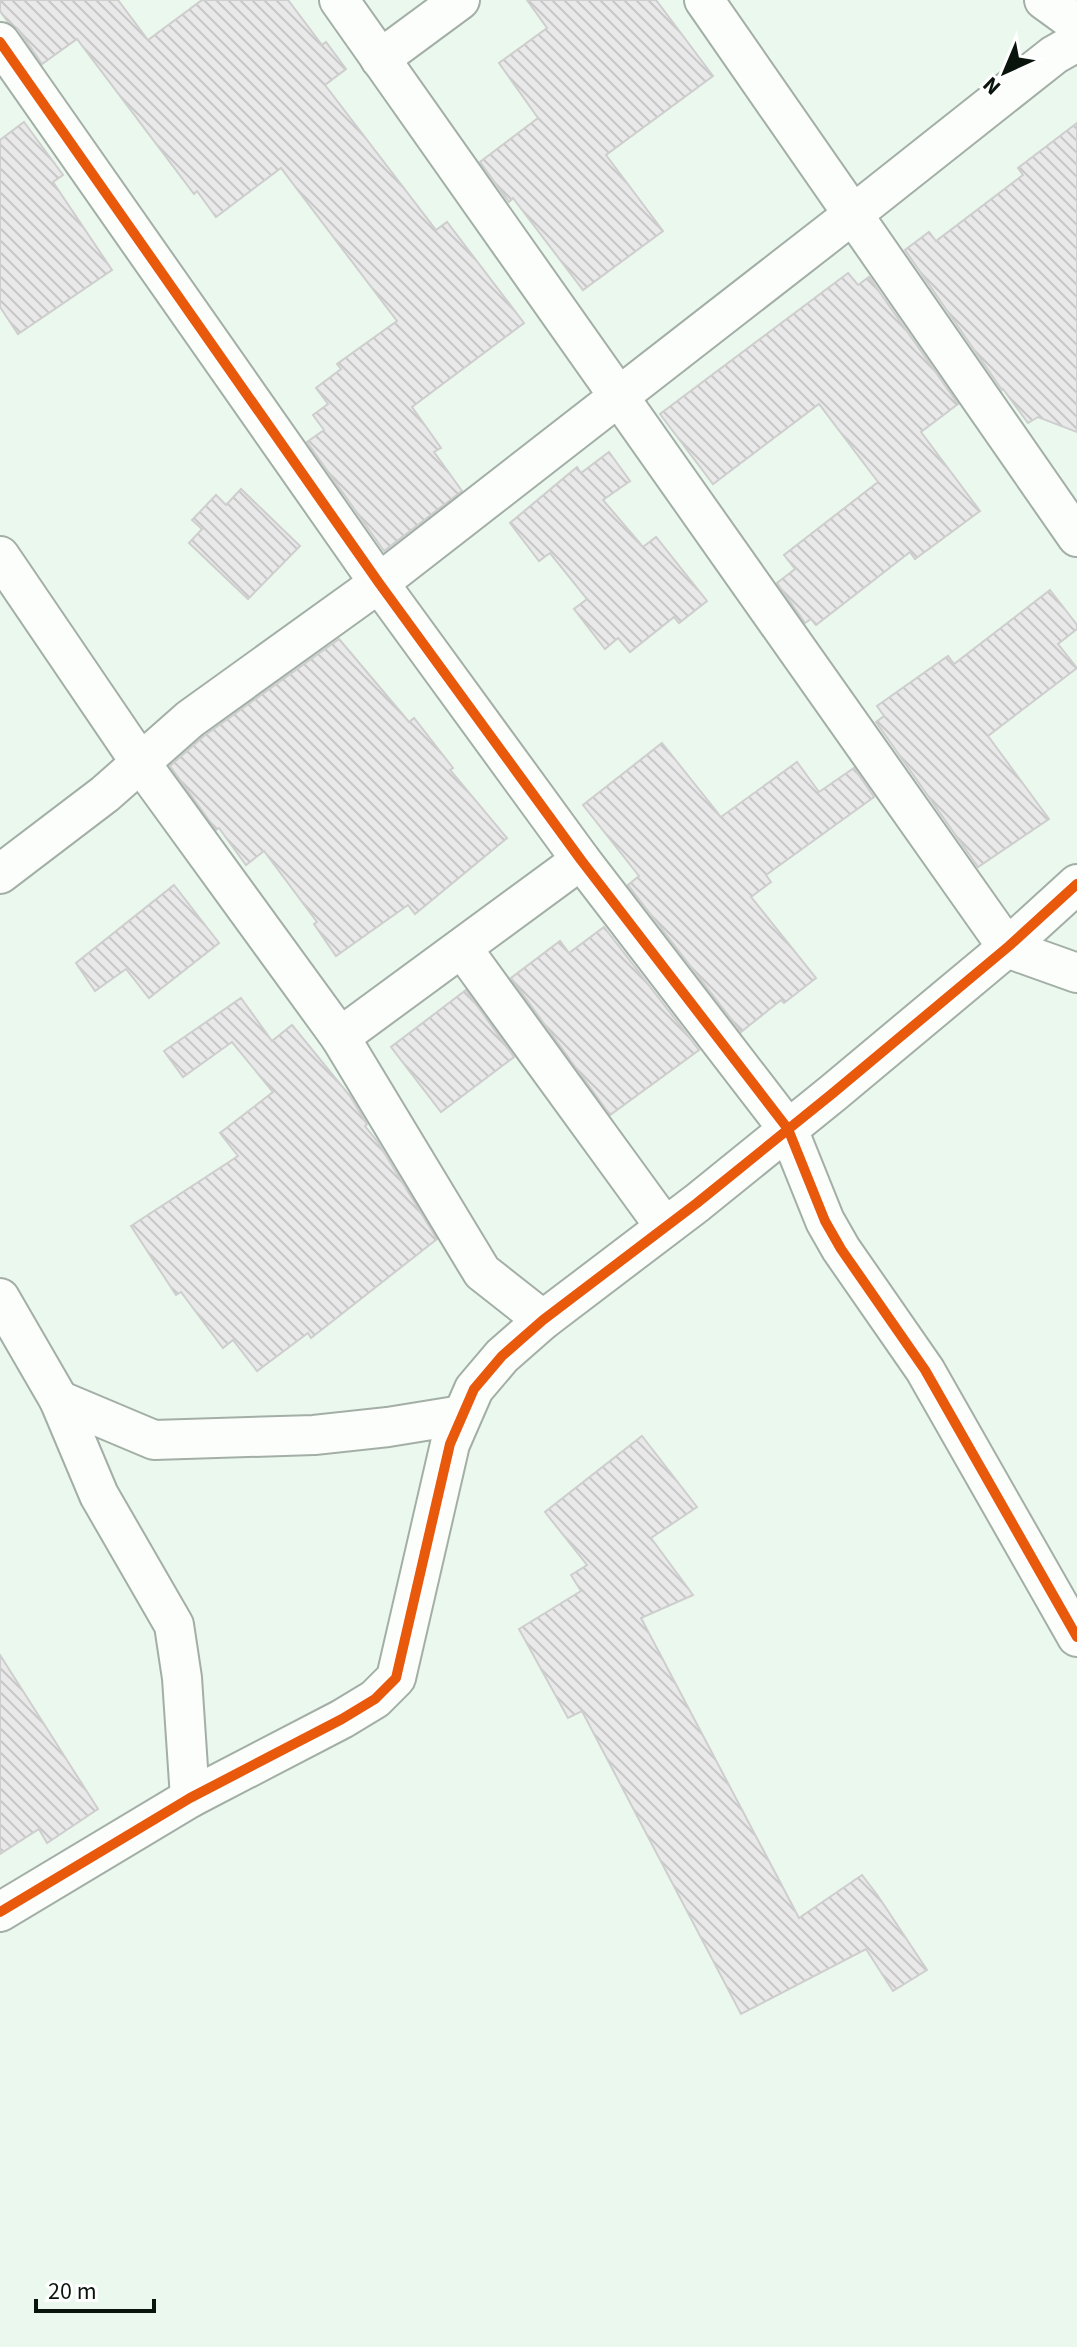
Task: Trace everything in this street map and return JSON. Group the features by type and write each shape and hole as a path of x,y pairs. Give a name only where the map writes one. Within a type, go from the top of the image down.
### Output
{"street":[{"path":"339,0 990,924 1009,946 1032,958 1077,973"},
{"path":"380,59 460,0"},
{"path":"704,0 1077,537"},
{"path":"1044,0 1077,24"},
{"path":"0,42 379,583 581,860 788,1129 825,1221 925,1370 1077,1637"},
{"path":"0,874 105,794 190,719 379,583 1054,55 1077,42"},
{"path":"0,556 140,762 340,1037 482,1272 543,1320"},
{"path":"340,1037 581,860"},
{"path":"0,1912 190,1798 375,1699 396,1678 450,1444 474,1389 502,1356 543,1320 788,1129 1009,946 1077,884"},
{"path":"462,948 665,1227"},
{"path":"4,1312 59,1400 99,1495 174,1625 182,1678 190,1798"},
{"path":"59,1400 154,1440 314,1435 462,1415"}],"building":[{"path":"0,0 118,0 148,40 202,0 288,0 322,45 326,42 346,69 325,85 436,230 447,222 524,323 412,407 441,448 434,452 462,491 384,551 307,442 324,430 313,415 328,404 316,388 341,369 337,364 397,321 281,168 216,217 197,191 194,194 77,39 42,64 18,29 0,11"},
{"path":"527,0 656,0 713,76 606,155 663,231 583,290 513,198 509,202 480,162 538,118 499,63 547,28"},
{"path":"24,122 63,175 53,182 112,270 18,334 0,307 0,140"},
{"path":"1077,123 1077,432 1038,417 1028,423 905,250 929,232 936,241 1023,175 1018,168"},
{"path":"848,273 858,285 869,277 958,404 921,432 980,511 915,559 910,552 816,625 811,619 805,623 777,583 795,569 784,555 878,482 819,404 713,484 660,414"},
{"path":"609,452 630,481 603,500 643,547 656,537 707,601 679,623 674,617 630,652 618,638 605,649 574,609 587,599 550,553 539,561 510,523 577,467 581,473"},
{"path":"241,489 300,546 248,599 189,543 202,529 192,520 216,495 226,505"},
{"path":"1050,590 1077,625 1077,629 1058,644 1077,668 988,736 1049,819 978,867 876,722 884,716 877,706 948,656 954,664"},
{"path":"339,639 409,722 414,718 453,768 450,770 507,838 415,914 408,905 336,956 314,924 317,922 264,851 246,865 219,828 216,830 170,766 204,736"},
{"path":"662,743 721,817 797,762 819,792 854,768 874,797 766,875 771,882 751,897 816,978 784,1003 781,1000 741,1032 628,885 639,876 583,805"},
{"path":"174,885 219,943 149,998 126,969 95,991 76,963"},
{"path":"604,927 699,1050 610,1115 511,978 560,941 569,953"},
{"path":"466,990 514,1057 441,1112 391,1047"},
{"path":"241,998 272,1041 292,1025 350,1096 367,1124 365,1126 437,1239 311,1338 308,1333 257,1371 233,1340 223,1348 181,1292 176,1295 131,1226 238,1156 220,1133 273,1092 232,1042 183,1077 164,1051"},
{"path":"642,1436 697,1507 651,1538 693,1595 641,1618 799,1918 862,1875 878,1896 927,1970 893,1991 866,1949 741,2014 582,1711 568,1718 519,1629 581,1591 571,1575 587,1565 545,1512"},
{"path":"0,1655 98,1809 47,1843 39,1829 0,1854"}],"cycle path":[{"path":"0,42 379,583 581,860 788,1129 825,1221 925,1370 1077,1637"},
{"path":"0,1912 190,1798 375,1699 396,1678 450,1444 474,1389 502,1356 543,1320 697,1203 833,1093 1009,946 1077,884"}]}
